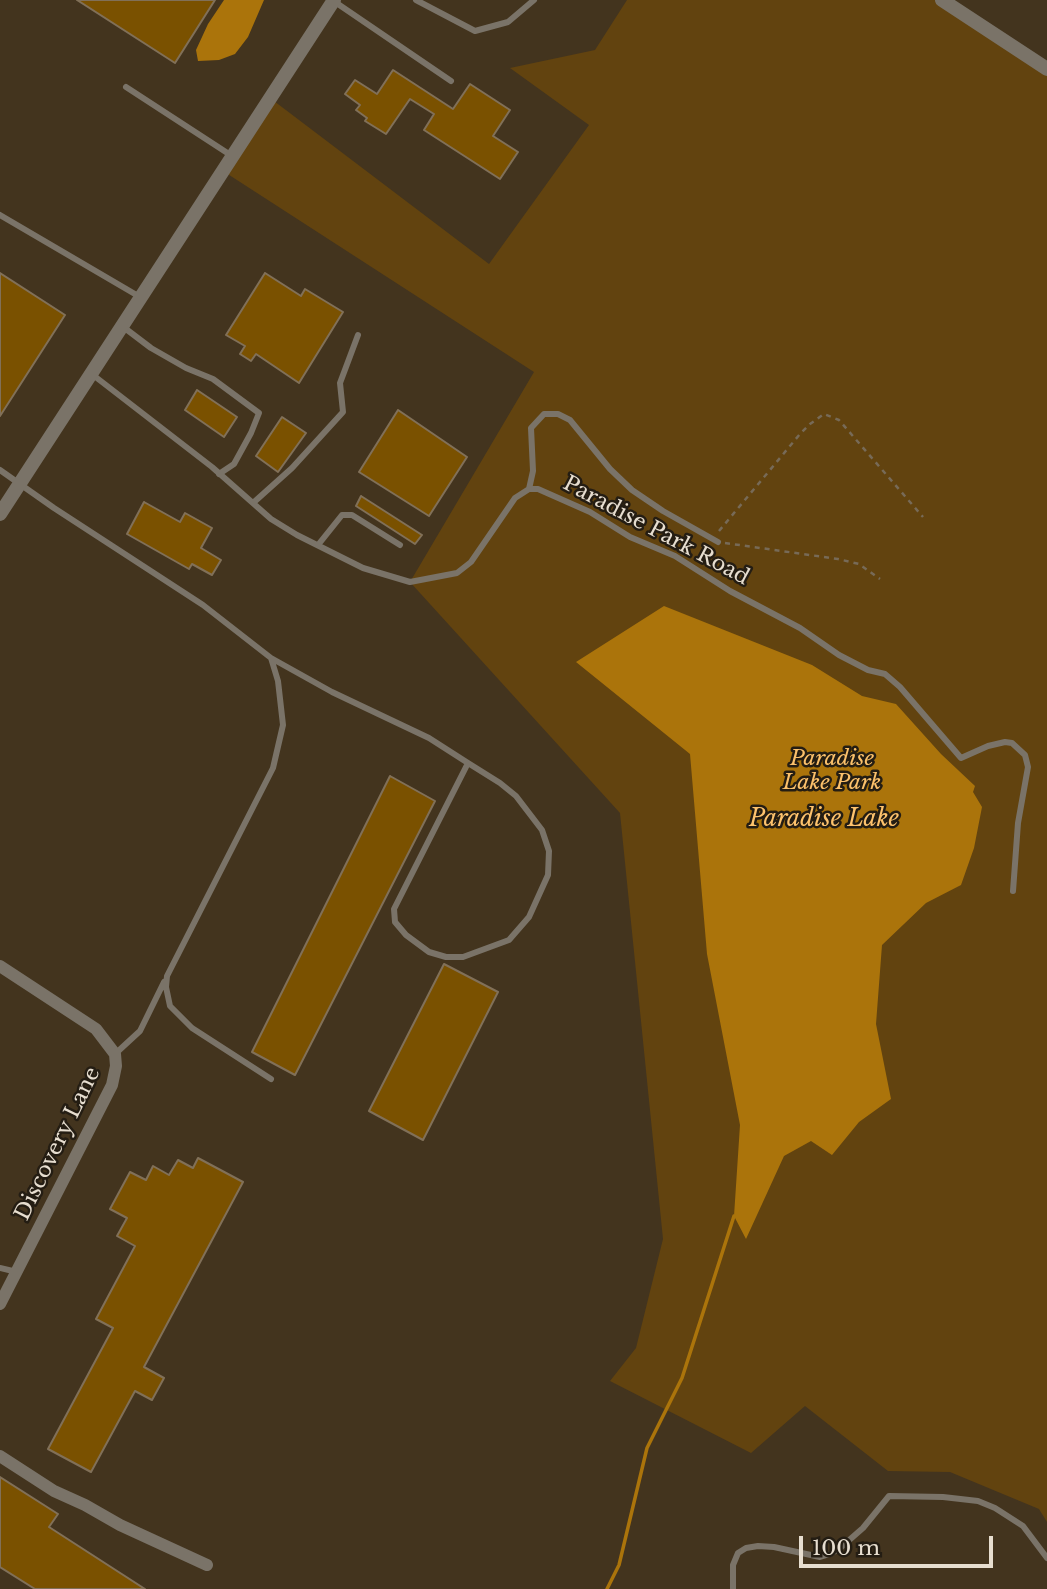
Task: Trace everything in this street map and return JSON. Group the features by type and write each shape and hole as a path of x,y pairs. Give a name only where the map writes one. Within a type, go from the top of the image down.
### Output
{"street":[{"path":"942,0 1047,69"},
{"path":"0,514 333,1"},
{"name":"Discovery Lane","path":"0,966 96,1029 115,1054 116,1066 112,1085 0,1304"},
{"path":"0,1456 54,1491 207,1565"}],"lane":[{"path":"416,0 475,31 508,22 534,0"},
{"path":"333,1 451,81"},
{"path":"126,87 232,156"},
{"path":"0,215 141,297"},
{"path":"122,326 151,348 186,368 213,379 258,413 251,433 233,464 219,474"},
{"path":"253,503 292,468 343,412 340,383 358,335"},
{"name":"Paradise Park Road","path":"91,374 125,398 271,519 362,568 410,582 446,577 464,569 515,498 529,489 538,489 579,507 630,537 675,556 730,591 800,628 839,655 868,670 885,674 900,687 961,758 988,746 1012,743 1025,755 1028,767 1018,823 1013,891"},
{"path":"529,489 533,458 531,428 544,414 558,414 570,420 610,469 632,490 715,541"},
{"path":"0,470 203,605 271,658 332,692 429,738 468,763 516,796 542,830 549,851 548,875 529,917 509,940 463,957 446,957 429,952 406,935 396,922 394,909 468,763"},
{"path":"318,545 342,514 352,515 400,545"},
{"path":"115,1054 140,1031 273,768 283,725 278,681 271,658"},
{"path":"167,976 167,998 178,1016 271,1079"},
{"path":"0,1268 17,1272"},
{"path":"733,1589 733,1565 738,1553 746,1548 774,1547 820,1557 830,1554 863,1528 889,1496 978,1501 995,1508 1023,1526 1047,1558"}],"path":[{"path":"715,541 800,434 824,414 839,420 923,517"},
{"path":"715,541 838,559 859,564 880,579"}],"green space":[{"name":"Paradise Lake Park","path":"627,0 942,0 1047,69 1047,1522 1039,1509 950,1472 888,1471 805,1406 751,1453 610,1381 636,1348 663,1239 620,813 410,582 534,372 223,171 270,98 489,264 589,125 510,68 595,50"}],"water":[{"path":"224,0 264,0 248,37 235,54 219,60 198,61 196,50 208,24"},
{"name":"Paradise Lake","path":"664,606 812,665 862,696 896,704 941,754 975,786 973,792 982,807 974,848 961,885 926,903 882,945 876,1024 891,1099 859,1122 832,1155 811,1141 784,1156 746,1239 734,1216 740,1125 707,954 690,754 576,662"}],"building":[{"path":"77,0 215,0 175,63"},
{"path":"393,70 453,109 470,84 510,110 493,136 518,152 500,179 424,130 434,114 410,99 386,134 365,121 367,118 356,110 360,105 345,94 355,80 377,94"},
{"path":"0,273 65,315 0,416"},
{"path":"265,273 301,296 305,289 343,312 299,383 256,354 251,361 240,354 245,346 226,335"},
{"path":"197,390 237,417 224,437 185,410"},
{"path":"398,410 467,457 429,516 359,472"},
{"path":"282,417 306,433 278,472 256,456"},
{"path":"361,496 422,535 415,544 356,506"},
{"path":"144,502 180,522 185,513 212,528 201,548 221,560 212,575 192,564 189,569 127,534"},
{"path":"390,776 435,801 295,1075 252,1052"},
{"path":"444,964 498,992 423,1140 369,1111"},
{"path":"198,1158 243,1182 144,1367 164,1378 152,1400 135,1391 91,1472 48,1449 113,1328 96,1319 135,1246 117,1236 127,1218 110,1209 130,1172 146,1180 153,1166 169,1175 178,1160 193,1168"},
{"path":"0,1477 58,1514 49,1527 145,1589 35,1589 0,1567"}],"waterway":[{"path":"607,1589 619,1565 647,1448 682,1378 734,1216"}]}
